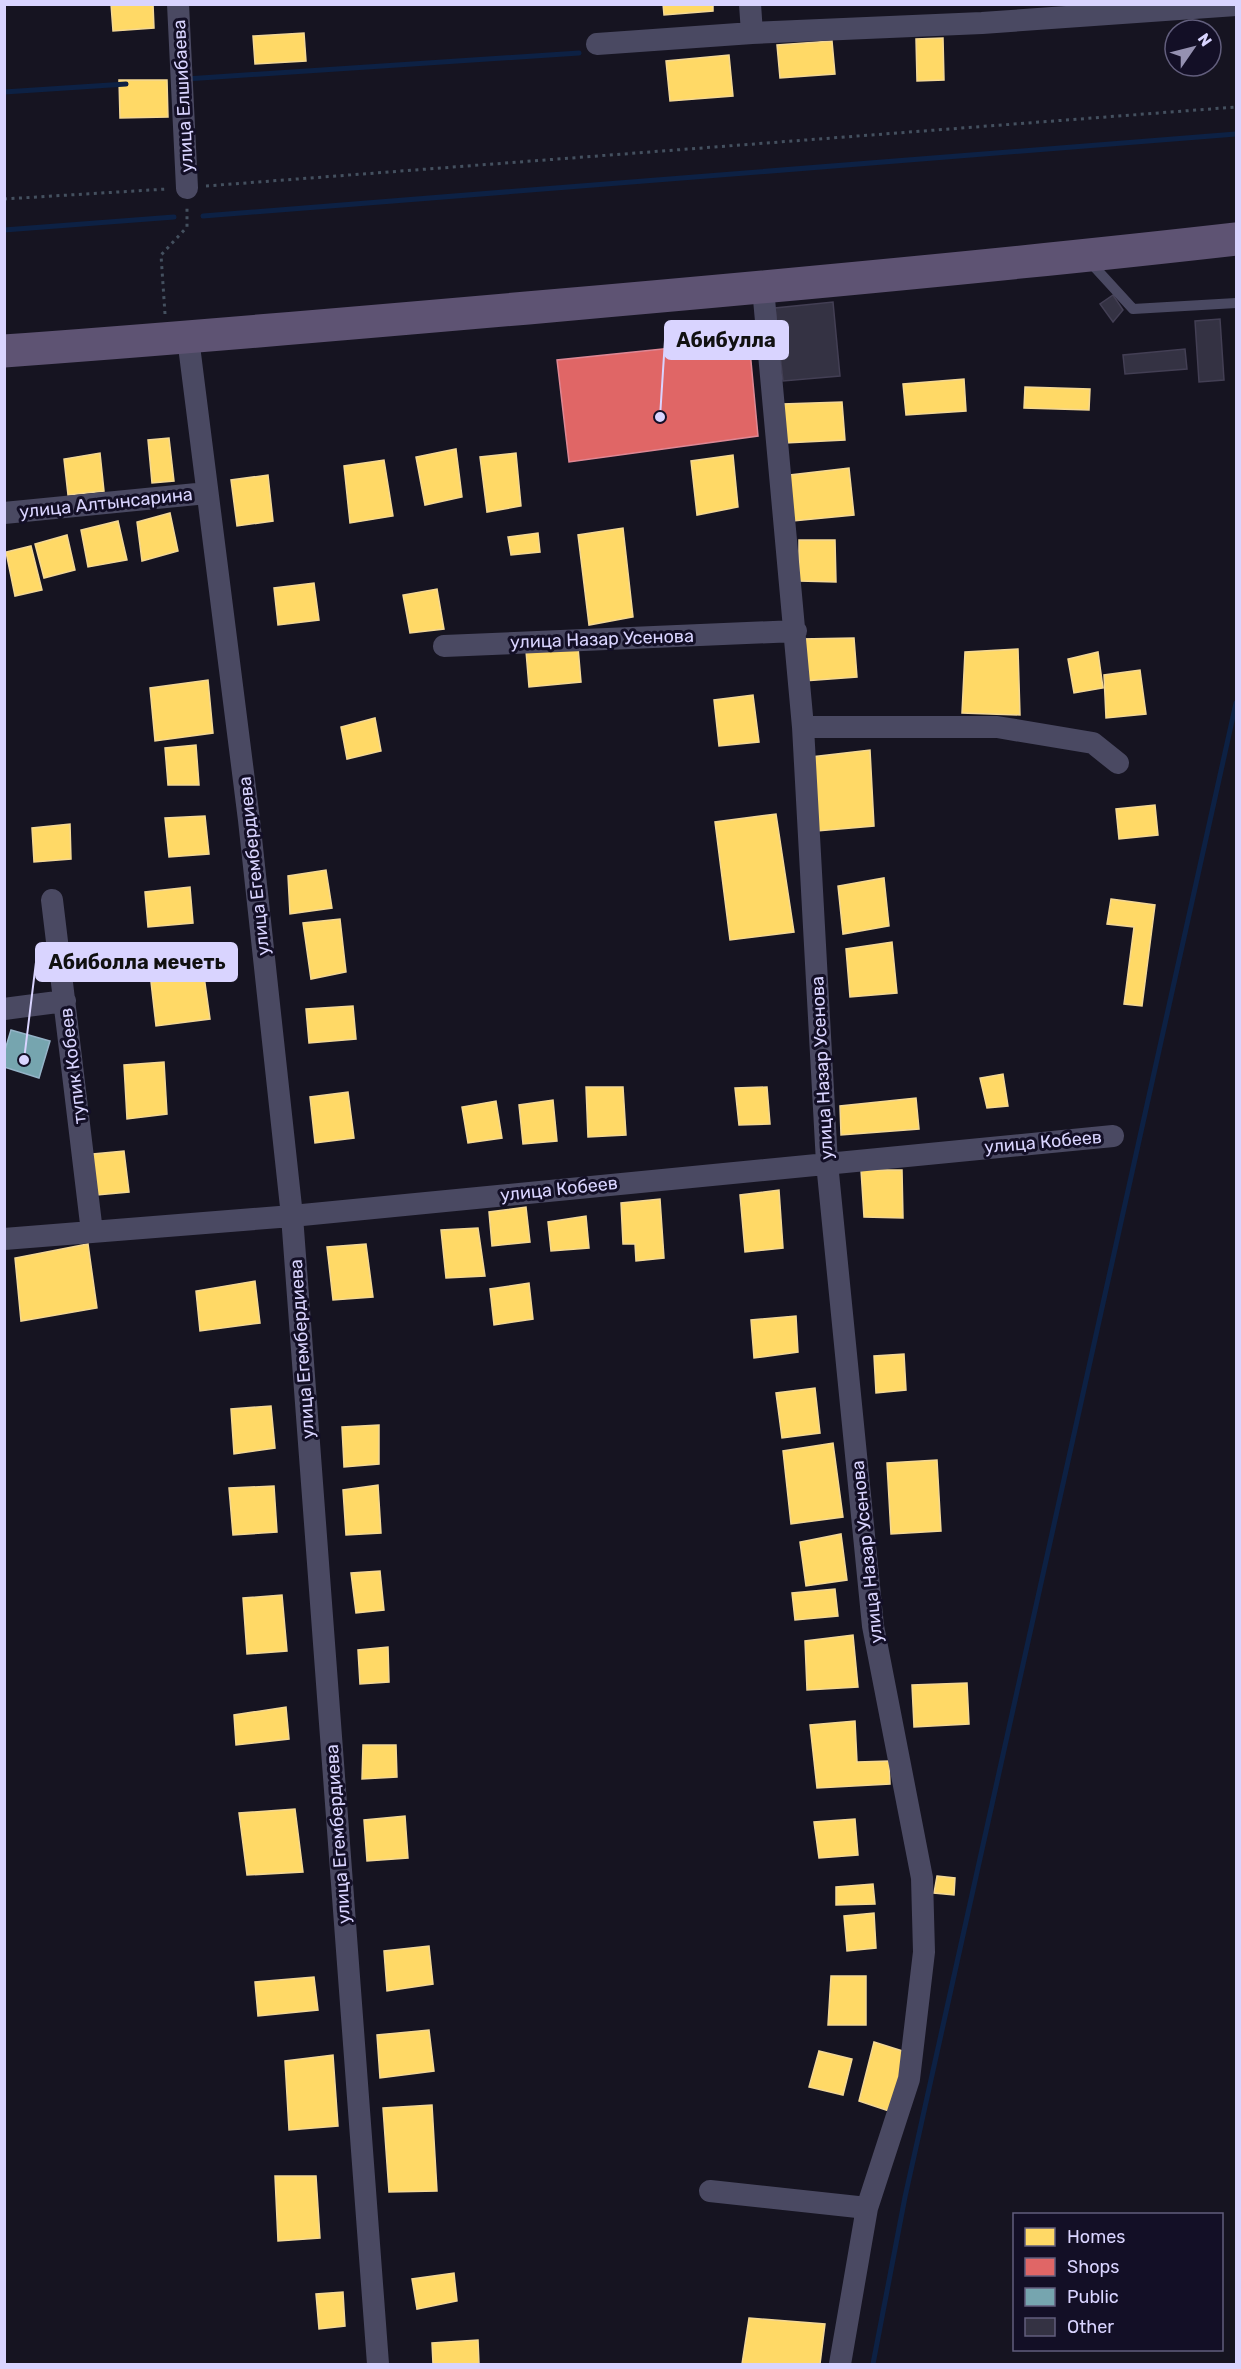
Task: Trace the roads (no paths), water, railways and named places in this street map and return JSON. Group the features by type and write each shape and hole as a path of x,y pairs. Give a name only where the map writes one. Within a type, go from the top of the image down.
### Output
{"main road":[{"path":"4,351 177,339 763,288 1084,256 1236,238"}],"street":[{"name":"улица Елшибаева","path":"178,4 188,188"},
{"path":"750,4 752,33"},
{"path":"597,44 981,14 1236,5"},
{"name":"улица Назар Усенова","path":"763,288 796,631 827,1163 873,1626 922,1878 924,1952 909,2079 867,2208 840,2364"},
{"name":"улица Егембердиева","path":"177,339 207,493 249,820 292,1216 378,2364"},
{"name":"улица Алтынсарина","path":"4,513 207,493"},
{"name":"улица Назар Усенова","path":"444,646 796,631"},
{"path":"803,727 997,727 1093,743 1118,763"},
{"name":"тупик Кобеев","path":"52,900 66,1001 92,1232"},
{"path":"4,1009 66,1001"},
{"name":"улица Кобеев","path":"4,1239 292,1216 1113,1136"},
{"path":"710,2191 867,2208"}],"lane":[{"path":"1084,256 1133,309 1236,303"}],"waterway":[{"path":"186,79 579,53"},
{"path":"4,92 126,84"},
{"path":"203,216 1236,134"},
{"path":"4,230 174,217"},
{"path":"873,2364 905,2197 1236,703"}],"place":[{"name":"Абибулла","path":"660,417"},
{"name":"Абиболла мечеть","path":"24,1060"}]}
